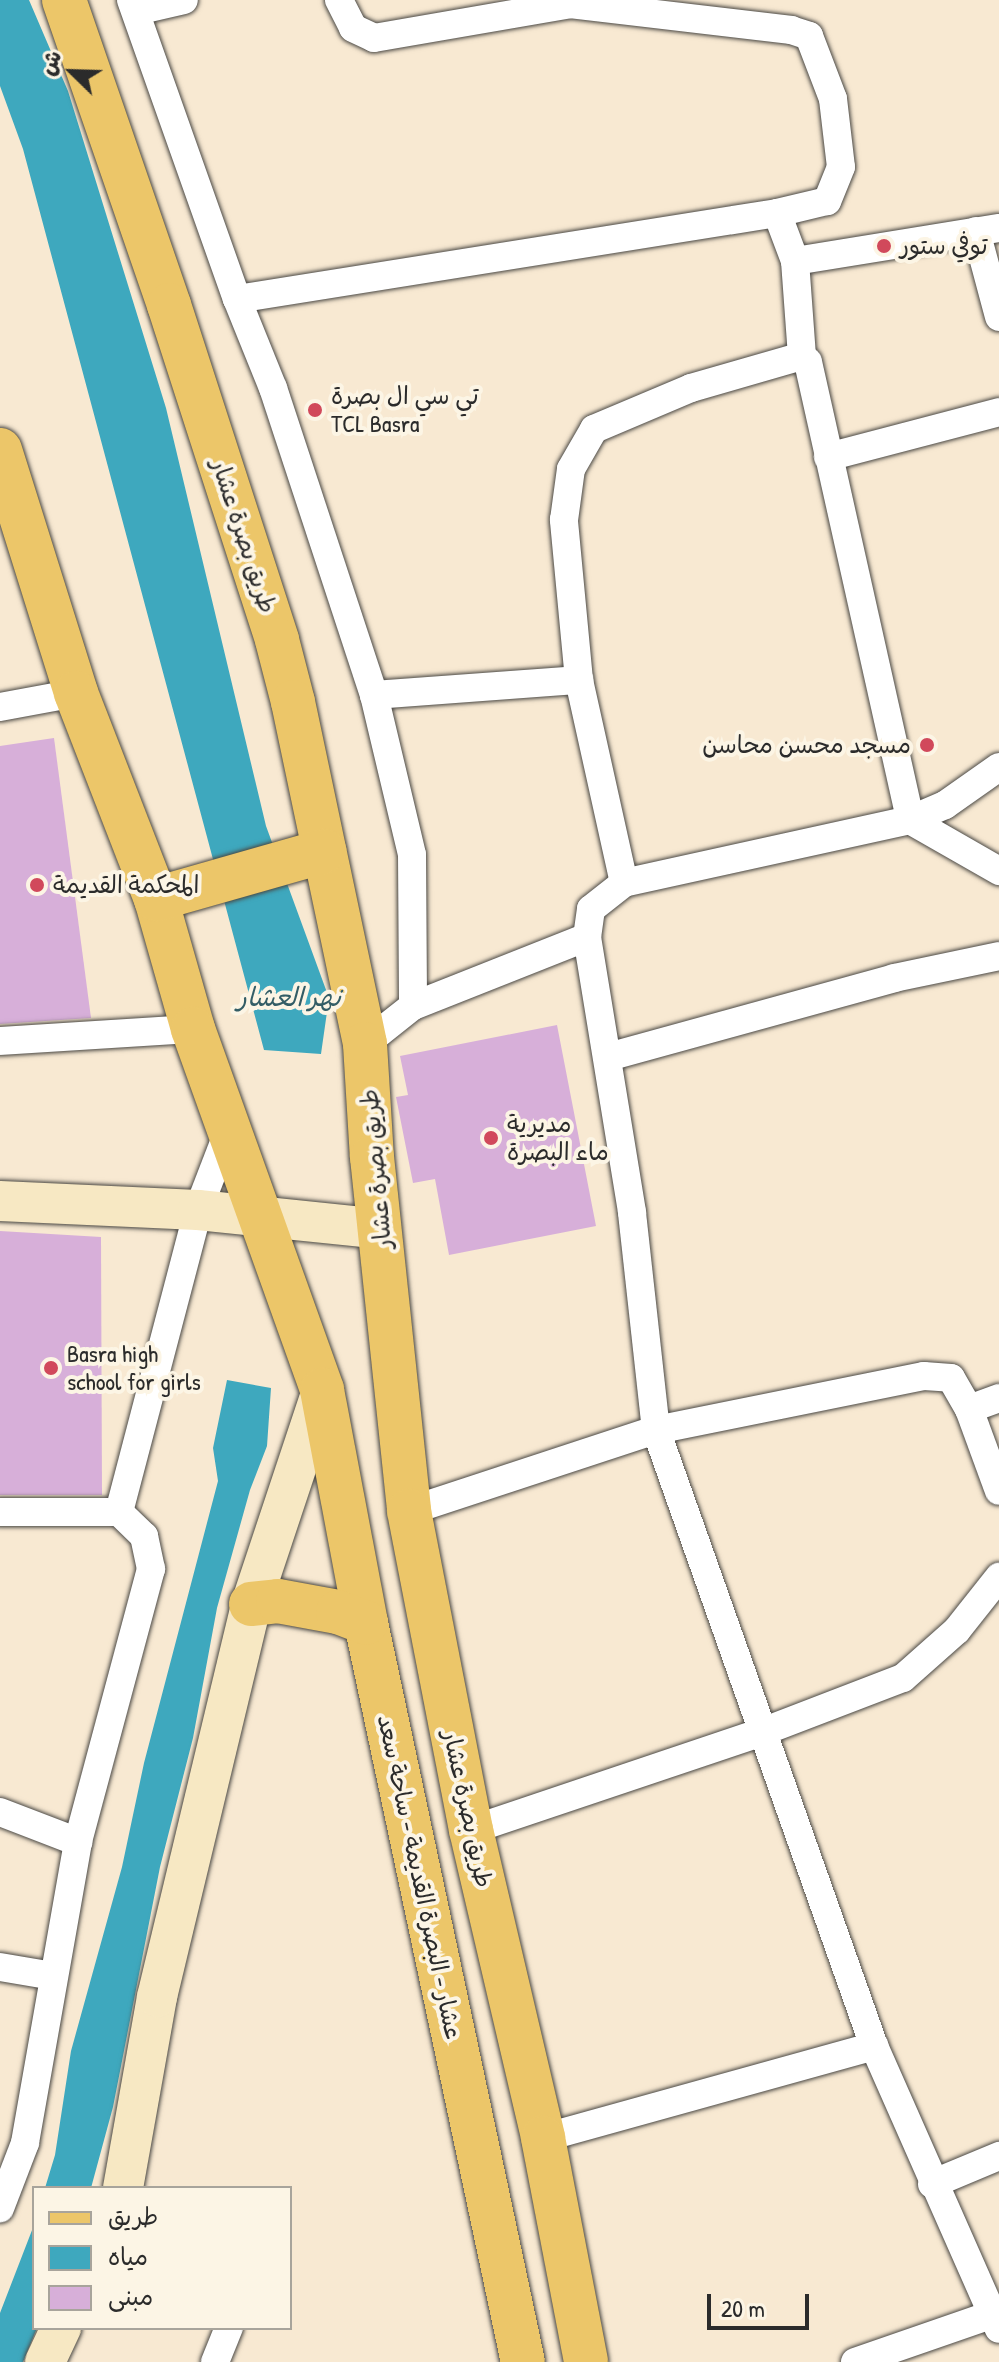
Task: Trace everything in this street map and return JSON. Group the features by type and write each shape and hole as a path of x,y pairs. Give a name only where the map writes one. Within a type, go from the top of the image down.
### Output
{"main road":[{"name":"طريق بصرة عشار","path":"64,0 169,305 277,640 310,855 365,1044 372,1157 409,1511 471,1830 543,2138 586,2362"},
{"name":"عشار - البصرة القديمة - ساحة سعد","path":"0,450 76,693 172,895 193,1029 322,1390 366,1623 523,2362"},
{"path":"172,895 310,855"},
{"path":"251,1604 278,1601 338,1612 366,1623"}],"street":[{"path":"184,0 134,5 237,299 273,388 374,695 412,855 413,1006"},
{"path":"237,299 777,213 827,201 841,167 833,99 809,36 791,30 570,2 374,38 353,28 339,0"},
{"path":"777,213 795,261 802,356 808,362 910,820 999,871"},
{"path":"795,261 987,230 999,317"},
{"path":"624,883 579,680 564,520 571,469 594,429 691,388 802,356"},
{"path":"828,457 999,412"},
{"path":"374,695 579,680"},
{"path":"0,707 76,693"},
{"path":"855,2362 997,2318 932,2184 874,2046 656,1430 632,1213 587,937 591,909 624,883 910,820 945,805 999,767"},
{"path":"365,1044 413,1006 587,937"},
{"path":"608,1057 894,978 999,956"},
{"path":"0,1041 193,1029"},
{"path":"119,1512 198,1210 230,1127"},
{"path":"0,1201 198,1210 381,1229"},
{"path":"409,1511 656,1430 924,1376 951,1378 969,1409 999,1491"},
{"path":"123,2186 157,1997 251,1604 322,1390"},
{"path":"969,1409 999,1398"},
{"path":"0,1512 119,1512 144,1536 151,1569 78,1842 53,1976 0,2208"},
{"path":"471,1830 762,1732 903,1678 957,1630 999,1577"},
{"path":"0,1812 78,1842"},
{"path":"0,1967 53,1976"},
{"path":"543,2138 874,2046"},
{"path":"932,2184 999,2156"},
{"path":"45,2362 60,2330"},
{"path":"215,2362 228,2330"}],"water":[{"name":"نهر العشار","path":"0,0 29,0 68,91 166,408 266,826 329,998 321,1054 264,1050 23,149 0,86"},
{"path":"227,1380 271,1388 267,1446 250,1490 217,1608 193,1738 160,1867 113,2107 92,2186 46,2186 55,2155 71,2051 122,1867 144,1763 218,1481 213,1448"},
{"path":"32,2230 32,2330 36,2330 23,2362 0,2362 0,2313"}],"building":[{"name":"المحكمة القديمة","path":"54,738 91,1018 0,1024 0,746"},
{"name":"مديرية ماء البصرة","path":"557,1025 596,1226 449,1255 435,1179 413,1183 396,1097 408,1095 400,1056"},
{"name":"Basra high school for girls","path":"0,1231 101,1237 102,1495 0,1495"}],"place":[{"name":"توفي ستور","path":"884,246"},
{"name":"تي سي ال بصرة TCL Basra","path":"315,410"},
{"name":"مسجد محسن محاسن","path":"927,745"},
{"name":"المحكمة القديمة","path":"37,885"},
{"name":"مديرية ماء البصرة","path":"491,1138"},
{"name":"Basra high school for girls","path":"51,1368"}]}
